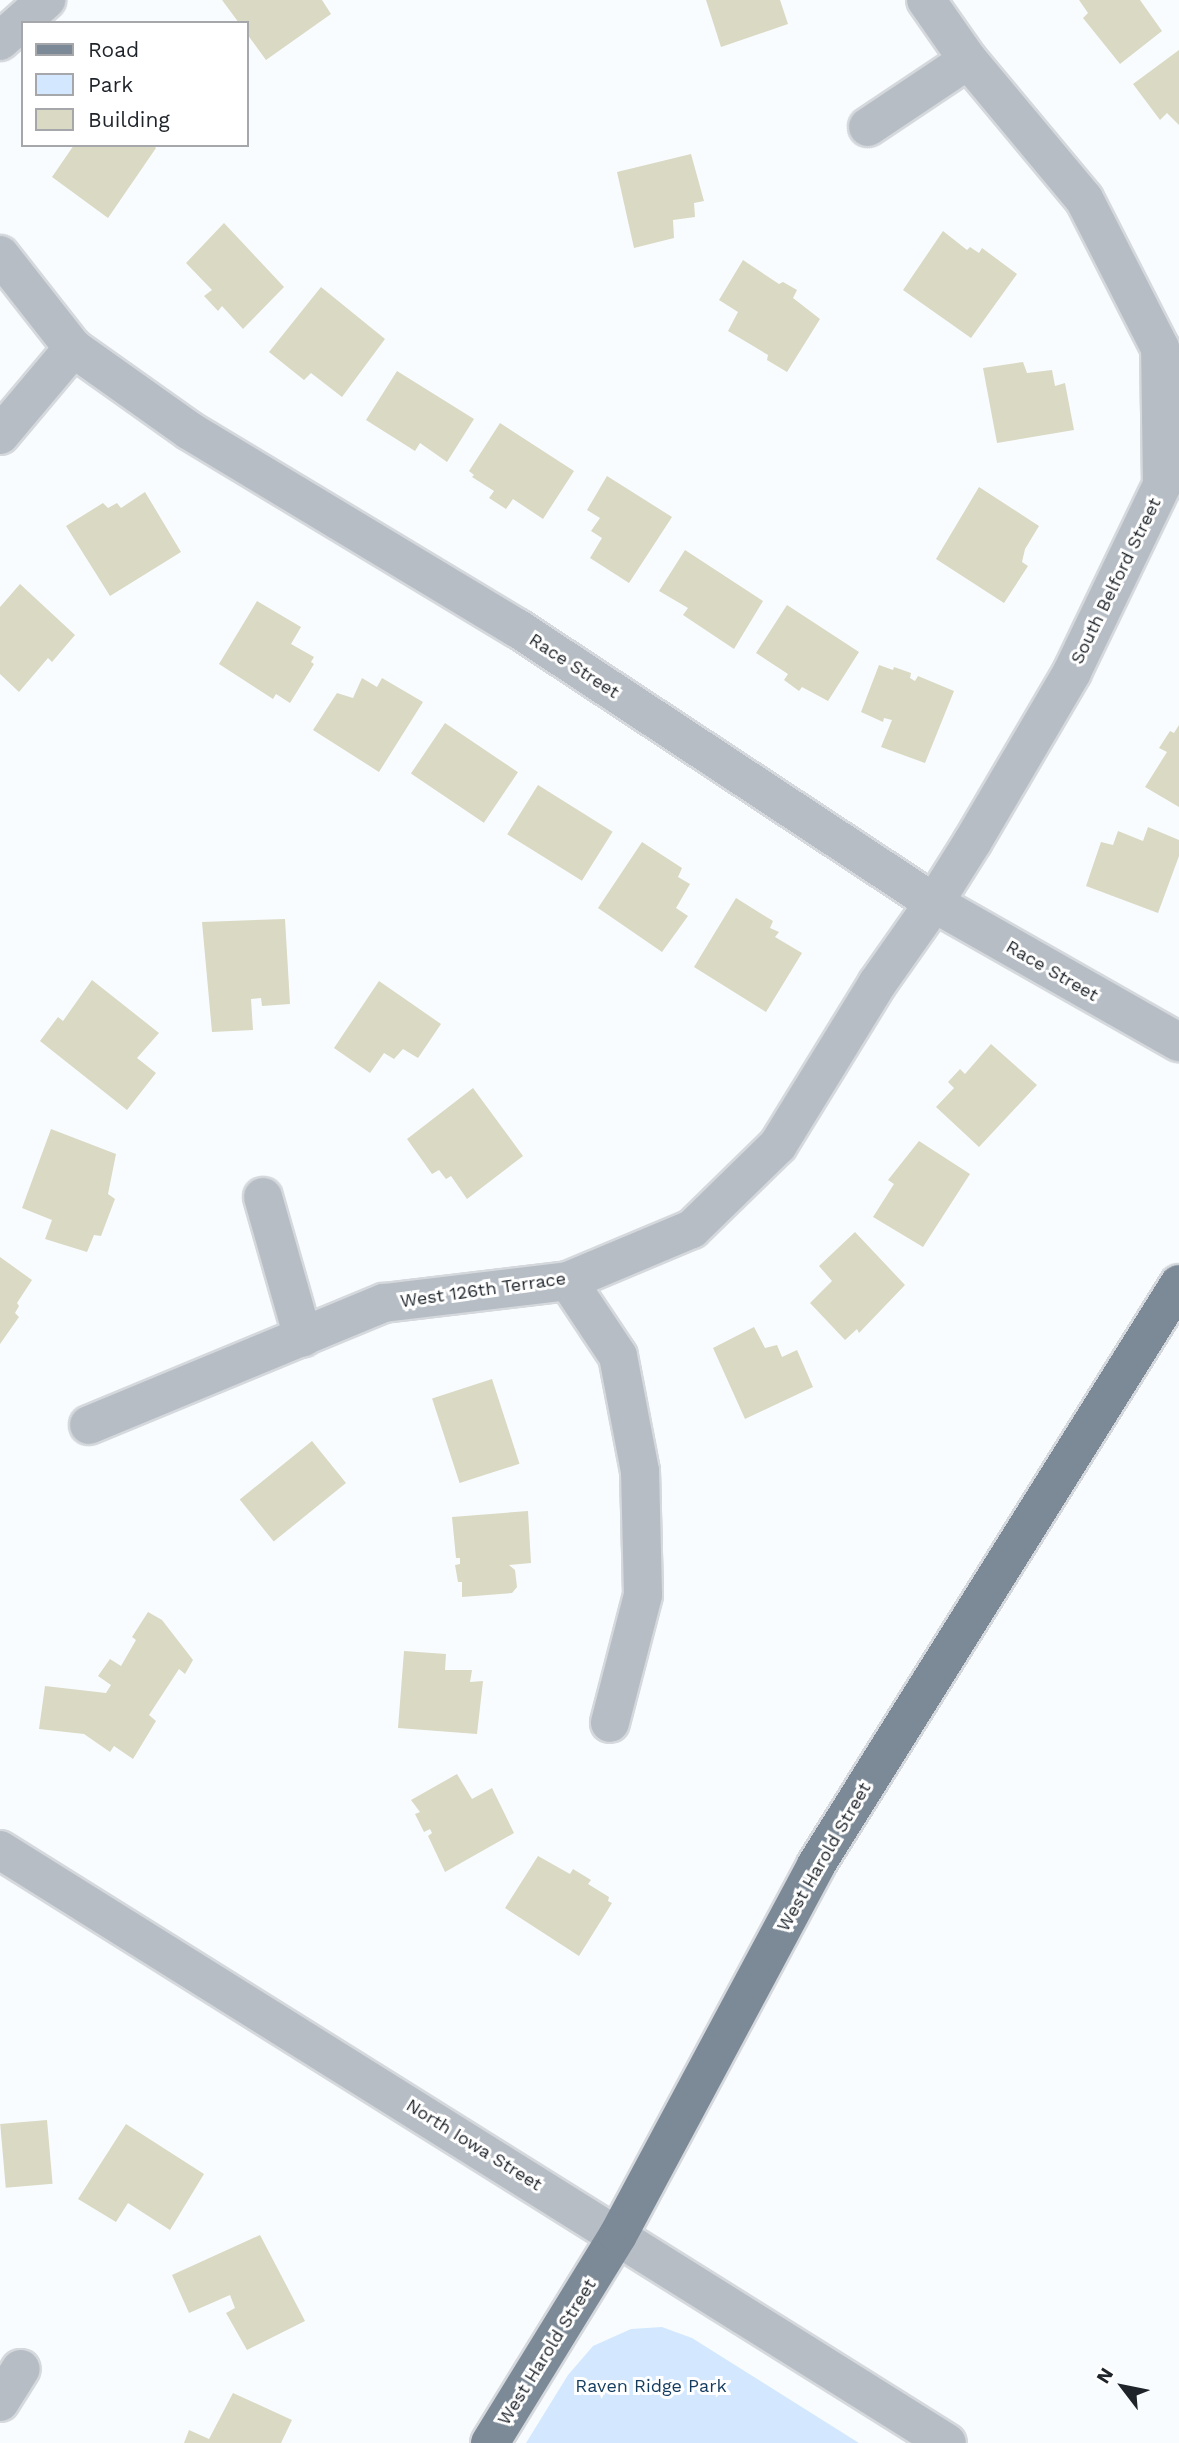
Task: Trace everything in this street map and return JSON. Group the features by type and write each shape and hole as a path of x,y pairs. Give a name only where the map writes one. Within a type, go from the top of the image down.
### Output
{"main road":[{"name":"West Harold Street","path":"490,2443 618,2235 816,1865 1179,1284"}],"street":[{"path":"22,21 46,0"},
{"name":"South Belford Street","path":"926,0 968,60 1084,199 1160,348 1162,485 1072,672 934,904"},
{"path":"0,41 21,22"},
{"path":"868,127 968,60"},
{"name":"Race Street","path":"0,255 73,348 190,430 517,628 934,904 1179,1042"},
{"path":"0,435 73,348"},
{"name":"West 126th Terrace","path":"89,1425 384,1303 568,1281 692,1229 778,1145 877,984 934,904"},
{"path":"263,1197 303,1337"},
{"path":"568,1281 618,1356 640,1471 643,1595 610,1723"},
{"name":"North Iowa Street","path":"0,1850 947,2443"},
{"path":"0,2402 21,2369"}],"green space":[{"name":"Raven Ridge Park","path":"662,2327 692,2338 859,2443 526,2443 568,2375 593,2346 631,2329"}],"building":[{"path":"222,0 322,0 331,14 266,60 248,35 248,21 238,21"},
{"path":"706,0 780,0 788,24 721,47"},
{"path":"1079,0 1140,0 1162,31 1120,64 1083,18 1088,13"},
{"path":"1179,50 1179,125 1167,113 1160,120 1133,84"},
{"path":"73,147 156,148 108,218 52,177"},
{"path":"691,154 704,201 694,203 695,217 673,220 674,238 634,248 617,172"},
{"path":"224,223 284,287 243,329 222,306 218,311 204,296 212,290 186,263"},
{"path":"943,231 967,250 970,247 979,253 982,248 1017,274 971,338 903,290"},
{"path":"743,260 779,284 783,282 797,290 793,298 820,319 787,372 767,360 768,355 728,331 738,312 719,300"},
{"path":"321,287 385,339 342,397 311,373 304,380 269,352"},
{"path":"1023,362 1027,373 1052,370 1055,386 1065,383 1074,430 997,443 983,368"},
{"path":"397,371 474,419 447,462 420,443 415,451 366,420"},
{"path":"500,423 574,471 543,519 513,499 506,509 489,498 494,491 472,477 474,475 469,471"},
{"path":"607,476 672,517 629,583 590,558 602,538 591,531 600,518 587,510"},
{"path":"979,487 1039,526 1025,549 1022,562 1028,566 1004,603 936,559"},
{"path":"145,492 181,552 110,596 66,526 103,503 108,508 117,503 121,508"},
{"path":"685,550 763,601 734,649 683,615 688,608 659,591"},
{"path":"20,584 75,635 52,662 48,658 19,692 0,674 0,607"},
{"path":"257,601 301,627 291,644 314,657 311,662 314,664 290,703 276,694 273,699 219,664"},
{"path":"787,605 859,652 828,701 802,687 799,691 784,680 788,674 756,653"},
{"path":"879,665 911,673 910,678 915,681 918,676 954,691 925,763 881,747 892,720 884,718 883,722 861,712"},
{"path":"362,678 377,687 382,678 423,702 379,772 313,730 337,693 353,698"},
{"path":"445,723 518,772 484,823 411,774"},
{"path":"1179,725 1179,807 1145,787 1167,752 1159,748 1170,731 1174,733"},
{"path":"538,785 613,832 582,881 507,834"},
{"path":"1148,827 1179,840 1179,856 1158,913 1086,886 1101,842 1113,845 1118,831 1143,841"},
{"path":"642,842 682,868 678,877 690,884 676,908 688,916 662,952 598,908"},
{"path":"736,898 773,921 770,928 779,932 775,937 802,953 766,1012 694,967"},
{"path":"285,919 290,1004 262,1006 261,998 251,999 253,1030 212,1032 202,922"},
{"path":"92,980 159,1033 137,1058 156,1073 127,1110 40,1041 58,1017 63,1021"},
{"path":"379,981 441,1024 418,1058 403,1049 394,1059 384,1053 370,1073 334,1048"},
{"path":"991,1044 1037,1085 979,1147 936,1107 954,1088 948,1082 960,1069 965,1074"},
{"path":"473,1088 523,1156 467,1199 451,1176 446,1179 439,1170 432,1174 407,1139"},
{"path":"51,1129 116,1154 108,1194 115,1199 101,1236 94,1235 87,1252 45,1239 52,1220 22,1208"},
{"path":"919,1141 970,1174 923,1247 873,1217 894,1184 888,1180"},
{"path":"855,1232 905,1285 859,1333 857,1329 845,1340 810,1303 832,1281 819,1266"},
{"path":"0,1257 32,1280 17,1303 19,1306 15,1313 19,1317 0,1344"},
{"path":"754,1327 765,1348 777,1345 782,1357 797,1350 813,1387 745,1419 713,1348"},
{"path":"492,1379 520,1464 460,1483 432,1398"},
{"path":"312,1441 346,1483 274,1541 240,1500"},
{"path":"528,1511 531,1563 509,1565 515,1570 517,1587 512,1593 462,1597 462,1582 458,1582 455,1565 460,1564 460,1558 456,1558 452,1517"},
{"path":"148,1612 162,1620 193,1660 185,1674 179,1669 149,1715 156,1721 133,1759 114,1746 110,1752 84,1734 39,1729 45,1686 106,1693 111,1685 98,1676 110,1659 121,1666 136,1640 132,1637"},
{"path":"404,1651 446,1654 445,1670 472,1670 470,1682 483,1681 477,1734 398,1728"},
{"path":"457,1774 472,1799 492,1788 514,1833 445,1872 428,1836 432,1833 430,1829 424,1832 415,1814 420,1812 411,1800"},
{"path":"538,1856 570,1874 573,1869 591,1880 588,1884 609,1897 608,1901 612,1903 579,1956 505,1908"},
{"path":"47,2120 53,2184 6,2188 0,2124"},
{"path":"126,2124 204,2174 170,2230 128,2203 116,2222 78,2199"},
{"path":"260,2235 305,2321 247,2350 226,2313 235,2308 230,2295 189,2313 172,2275"},
{"path":"233,2393 292,2420 281,2443 184,2443 189,2430 209,2439"}]}
